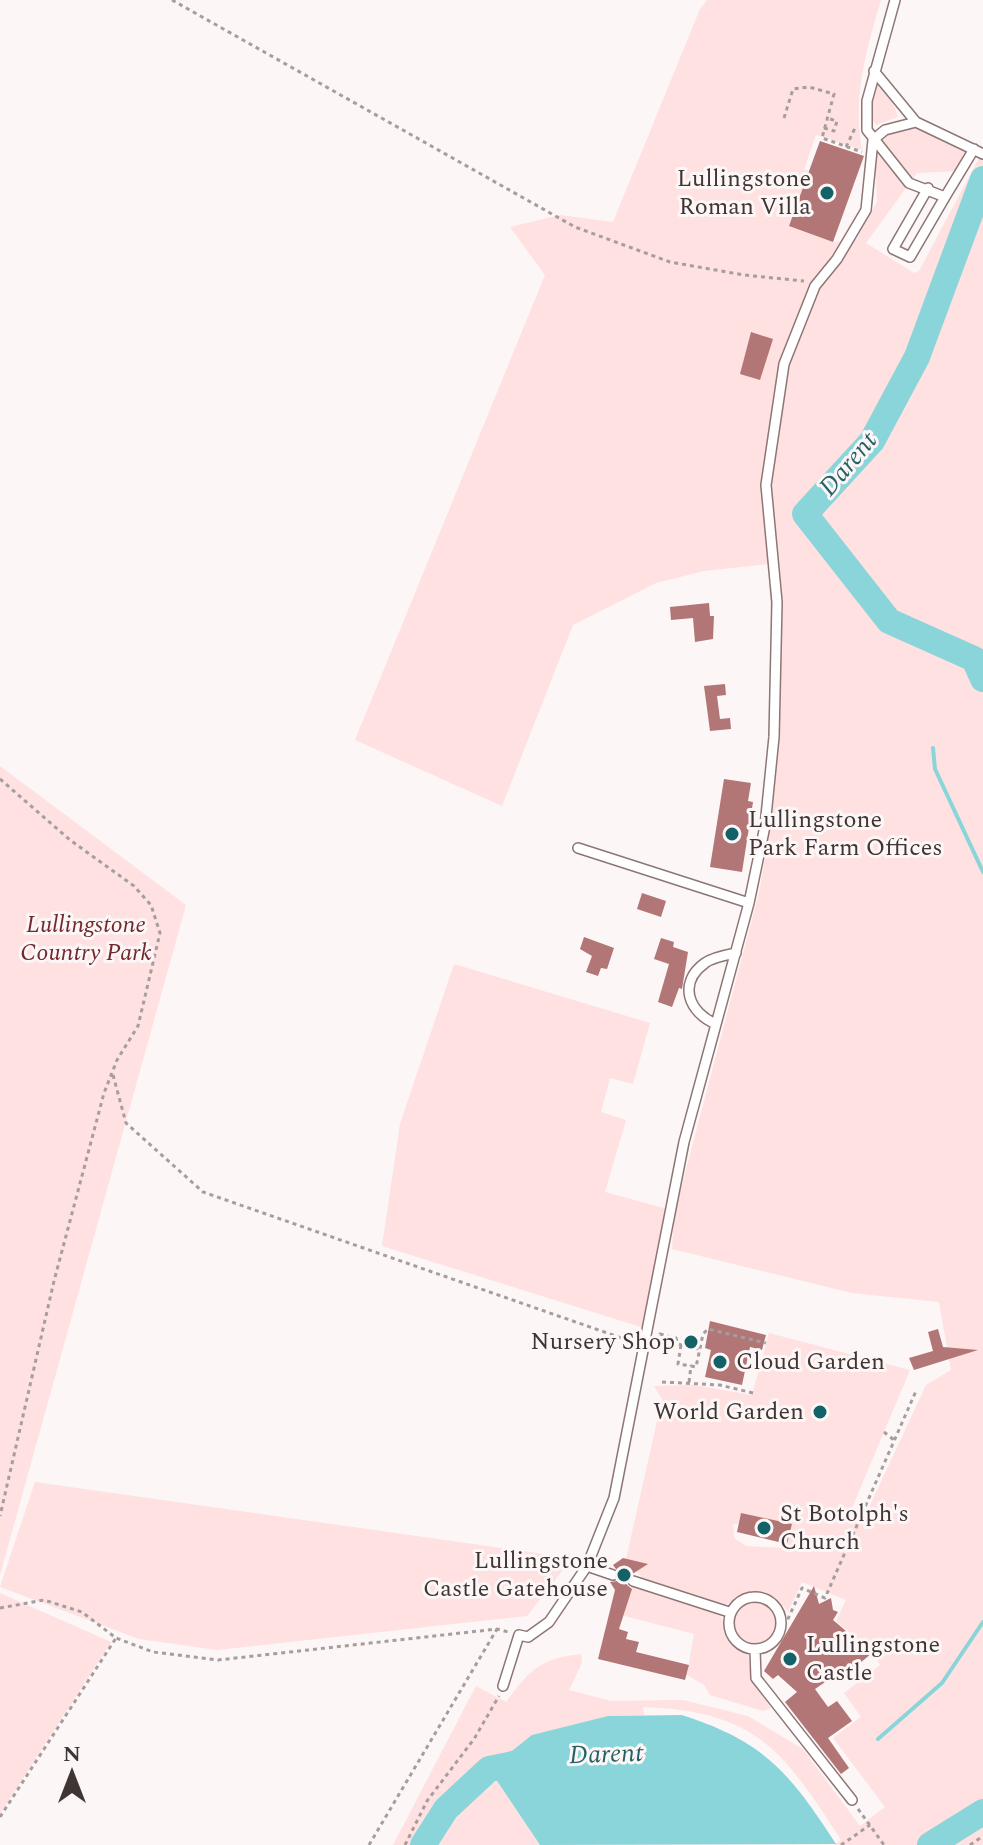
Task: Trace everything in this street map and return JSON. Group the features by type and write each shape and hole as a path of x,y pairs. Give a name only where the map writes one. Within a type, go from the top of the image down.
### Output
{"lane":[{"path":"895,0 874,71 865,118 873,140 909,183 945,197"},
{"path":"874,71 916,122 978,151 945,197 910,257 893,249 928,188"},
{"path":"503,1686 519,1635 528,1637 541,1631 587,1566 614,1498 684,1142 749,903 765,826 774,737 777,602 766,485 784,364 815,286 837,259 866,210 869,155 873,140 885,130 916,122"},
{"path":"578,848 749,903"},
{"path":"716,1024 700,1018 693,1009 690,1001 694,977 707,961 736,953"},
{"path":"587,1566 613,1575"},
{"path":"633,1581 729,1612"},
{"path":"755,1596 768,1600 778,1610 781,1623 778,1636 768,1646 755,1650 741,1646 732,1636 729,1612 741,1600 755,1596"},
{"path":"755,1650 756,1678 852,1800"}],"path":[{"path":"172,0 575,227 670,262 744,275 805,281"},
{"path":"784,118 793,89 809,87 834,94 822,138 869,155"},
{"path":"824,128 834,131 837,121 827,118"},
{"path":"0,779 70,840 134,886 158,919 156,957 138,1026 112,1071 54,1281 0,1516"},
{"path":"112,1071 126,1123 203,1192 644,1346"},
{"path":"681,1345 678,1364 696,1367 703,1334 708,1329 766,1343"},
{"path":"658,1342 660,1334 676,1338 681,1345 699,1349"},
{"path":"689,1382 691,1366"},
{"path":"662,1382 715,1382 753,1393"},
{"path":"781,1623 787,1621 802,1588 825,1598 916,1391"},
{"path":"884,1432 894,1440"},
{"path":"0,1608 44,1600 82,1612 116,1638 153,1652 218,1660 497,1629 369,1845"},
{"path":"0,1817 116,1638"},
{"path":"405,1845 427,1801 474,1739 503,1686"},
{"path":"852,1800 884,1845"},
{"path":"841,1845 870,1825"},
{"path":"970,1845 983,1836"}],"green space":[{"path":"707,0 881,0 860,93 862,150 816,135 804,169 809,171 789,226 833,242 856,240 877,202 875,154 884,134 915,126 966,151 959,171 917,173 866,243 914,273 919,271 979,158 983,160 983,1845 834,1845 841,1840 820,1809 783,1759 763,1741 740,1727 713,1717 682,1710 643,1707 644,1715 608,1716 489,1769 540,1845 393,1845 476,1686 506,1702 537,1668 555,1659 581,1654 582,1663 569,1690 611,1701 683,1700 748,1716 803,1749 860,1826 885,1807 833,1738 861,1717 844,1693 880,1665 871,1650 836,1621 846,1600 802,1582 788,1612 774,1597 759,1591 744,1594 726,1605 642,1578 626,1559 662,1399 654,1386 694,1385 752,1395 769,1333 910,1370 852,1508 866,1514 926,1385 951,1370 939,1302 852,1293 672,1249 674,1217 641,1327 382,1246 400,1124 454,964 650,1023 633,1084 610,1078 601,1112 626,1120 605,1192 675,1211 759,893 772,817 778,741 768,564 704,571 656,583 573,625 502,806 355,740 545,275 510,227 560,215 613,222 700,9","holes":["741,1513 792,1525 785,1548 746,1546 734,1538 733,1524 738,1524"]},
{"path":"876,82 892,101 898,117 876,125 871,117"},
{"name":"Lullingstone Country Park","path":"0,766 186,905 0,1575"},
{"path":"35,1482 572,1558 527,1616 217,1650 139,1639 0,1587"},
{"path":"632,1586 688,1600 716,1612 725,1623 730,1640 748,1654 751,1679 771,1708 763,1711 710,1695 704,1685 687,1675 694,1634 621,1615"},
{"path":"0,1593 111,1642 0,1814"},
{"path":"755,1601 770,1607 776,1622 770,1637 755,1643 740,1637 734,1622 740,1607"}],"water":[{"path":"682,1715 734,1736 772,1763 804,1797 836,1844 540,1845 489,1769 532,1735 608,1716"}],"building":[{"path":"820,141 864,156 833,242 789,226"},
{"path":"751,332 773,339 760,380 740,374"},
{"path":"709,603 710,616 714,616 713,639 695,642 693,618 671,620 670,607"},
{"path":"725,684 726,695 717,696 720,719 730,718 731,729 710,731 704,686"},
{"name":"Lullingstone Park Farm Offices","path":"724,779 751,783 748,801 753,802 742,872 710,867"},
{"path":"642,893 666,901 661,917 637,909"},
{"path":"584,937 614,948 607,969 601,968 598,976 586,972 592,956 580,949"},
{"path":"661,938 674,942 673,947 688,952 682,989 679,988 672,1007 658,1002 669,964 654,959"},
{"path":"710,1321 766,1335 762,1350 750,1347 742,1385 705,1377 711,1350 705,1348"},
{"path":"938,1329 943,1347 978,1350 914,1370 909,1358 933,1351 928,1332"},
{"name":"St Botolph's Church","path":"741,1513 792,1524 787,1544 737,1532"},
{"path":"623,1558 648,1564 626,1578 627,1585 632,1589 619,1629 628,1632 626,1639 639,1642 636,1652 689,1665 685,1680 598,1659 615,1590 610,1582 617,1581 621,1576 613,1565"},
{"name":"Lullingstone Castle","path":"814,1586 819,1604 831,1598 833,1610 838,1612 833,1620 872,1653 853,1669 850,1665 815,1689 828,1707 837,1701 852,1721 828,1738 849,1768 841,1774 785,1702 797,1692 778,1675 773,1679 764,1671"}],"waterway":[{"name":"Darent","path":"983,179 917,357 872,441 805,514 889,621 974,659 983,679"},
{"path":"933,748 935,769 983,872"},
{"path":"878,1739 942,1683 983,1622"},
{"name":"Darent","path":"423,1845 446,1809 489,1769 523,1762"},
{"name":"Darent","path":"930,1845 983,1812"}],"place":[{"name":"Lullingstone Roman Villa","path":"827,193"},
{"name":"Lullingstone Park Farm Offices","path":"732,834"},
{"name":"Nursery Shop","path":"691,1342"},
{"name":"Cloud Garden","path":"720,1362"},
{"name":"World Garden","path":"820,1412"},
{"name":"St Botolph's Church","path":"764,1528"},
{"name":"Lullingstone Castle Gatehouse","path":"624,1575"},
{"name":"Lullingstone Castle","path":"790,1659"}]}
